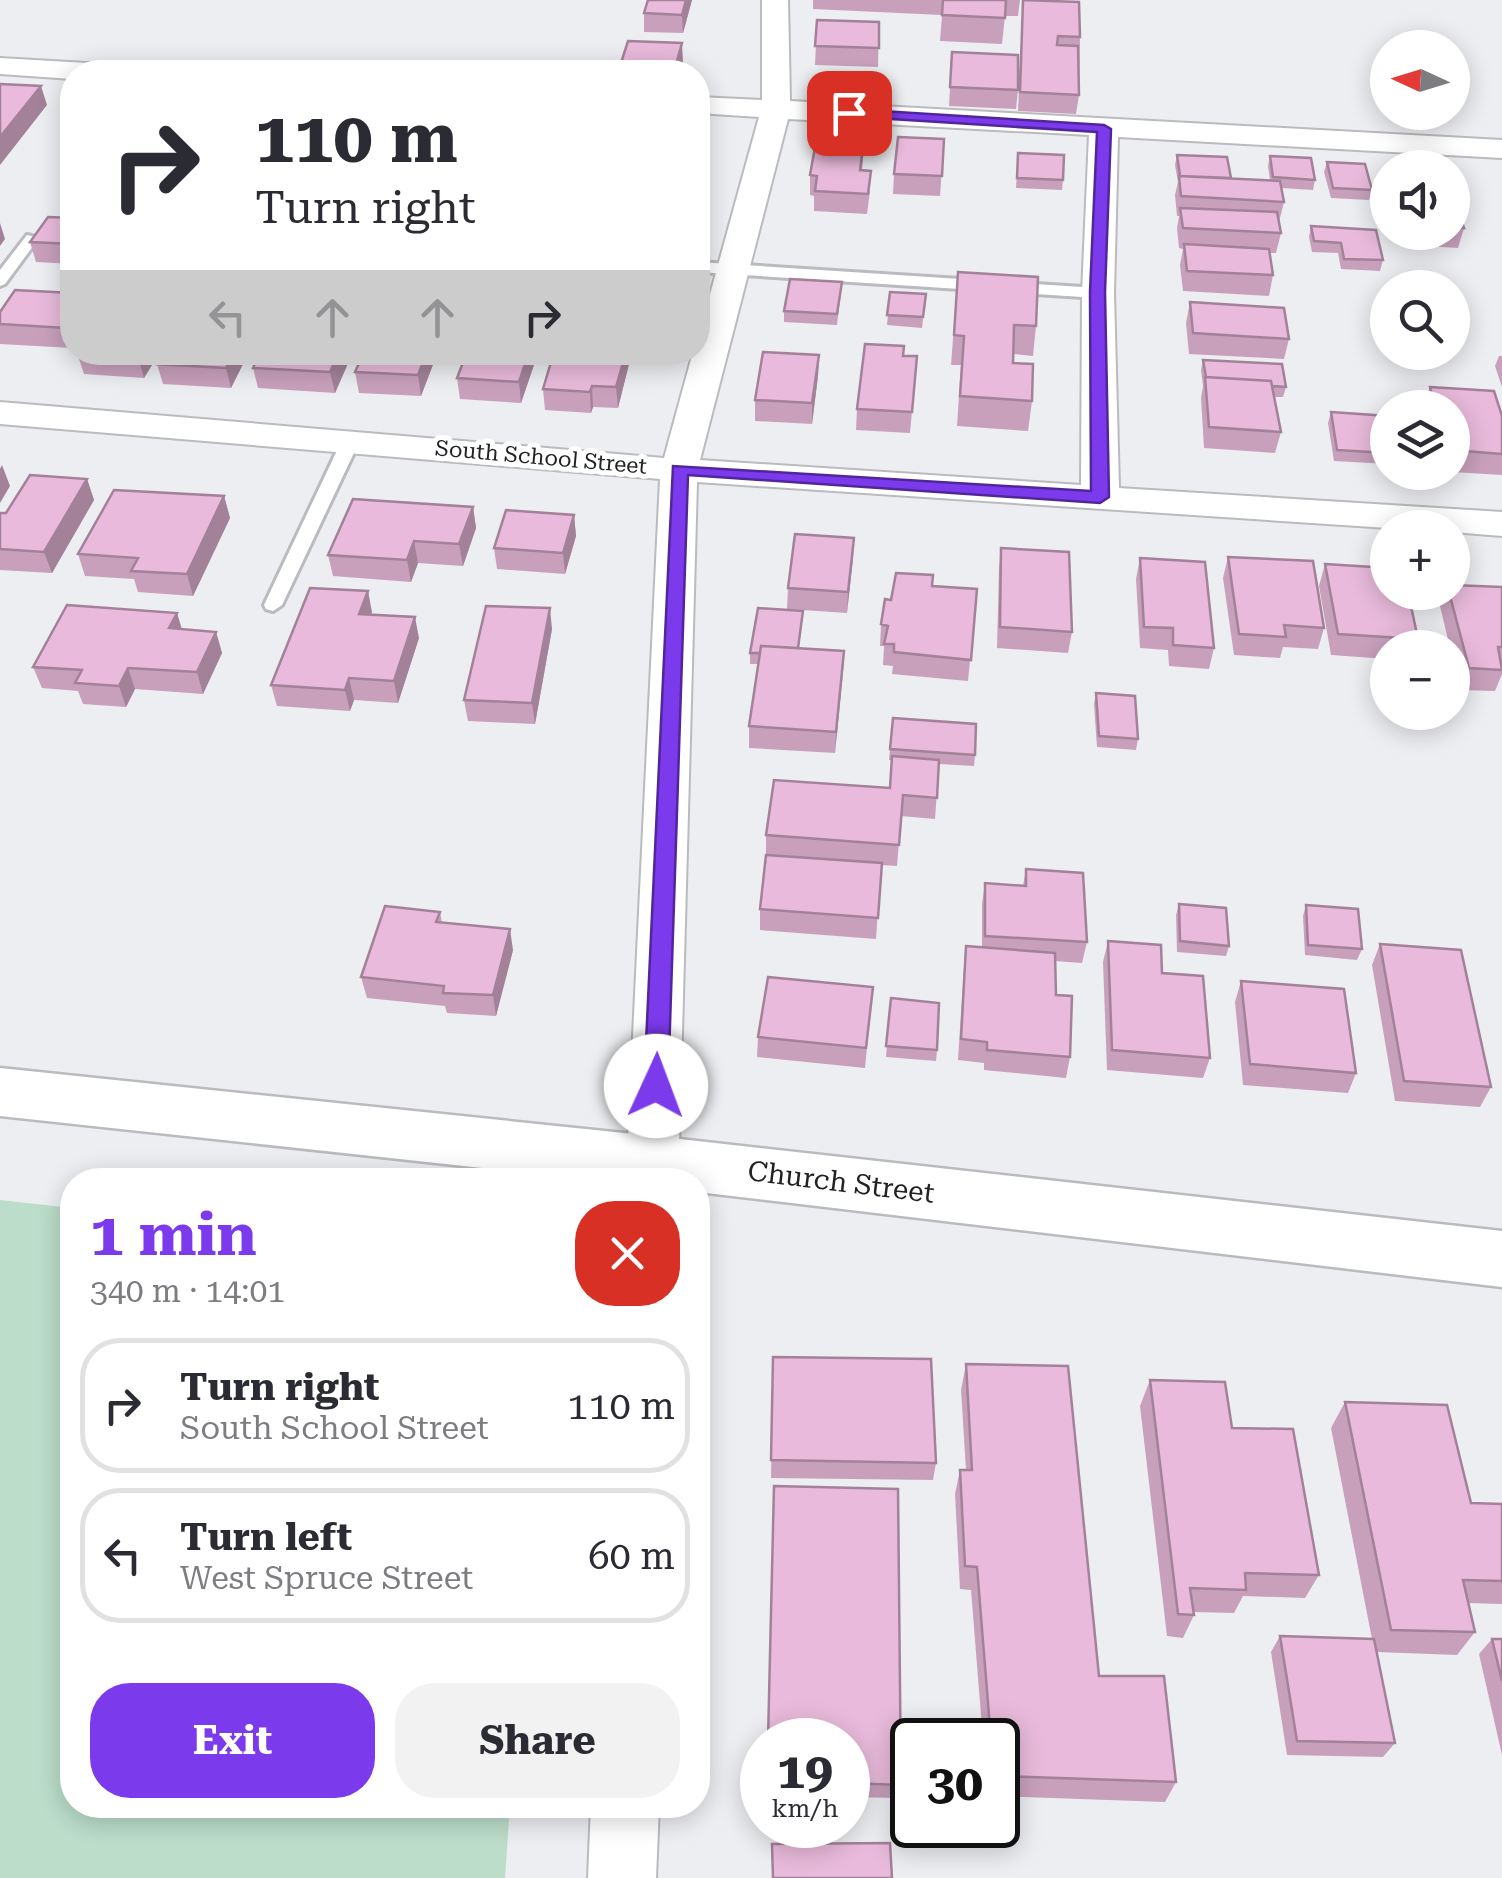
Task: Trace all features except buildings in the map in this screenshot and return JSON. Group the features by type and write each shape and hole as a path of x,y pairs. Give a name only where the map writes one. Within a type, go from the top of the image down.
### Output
{"street":[{"path":"714,269 776,108 776,0"},
{"path":"0,66 60,69"},
{"path":"710,105 1502,149"},
{"path":"1100,497 1098,292 1104,129"},
{"path":"653,1168 679,470 697,365"},
{"name":"South School Street","path":"0,413 679,470 1502,524"},
{"name":"Church Street","path":"0,1092 636,1168"},
{"name":"Church Street","path":"710,1176 1502,1259"},
{"path":"622,1878 624,1818"}],"lane":[{"path":"0,281 32,238"},
{"path":"714,269 1098,292"},
{"path":"273,605 351,440"}],"green space":[{"path":"0,1200 60,1207 60,1818 509,1818 505,1878 0,1878"}],"route":[{"path":"656,1086 679,470 1100,497 1098,292 1104,129 849,113"}]}
